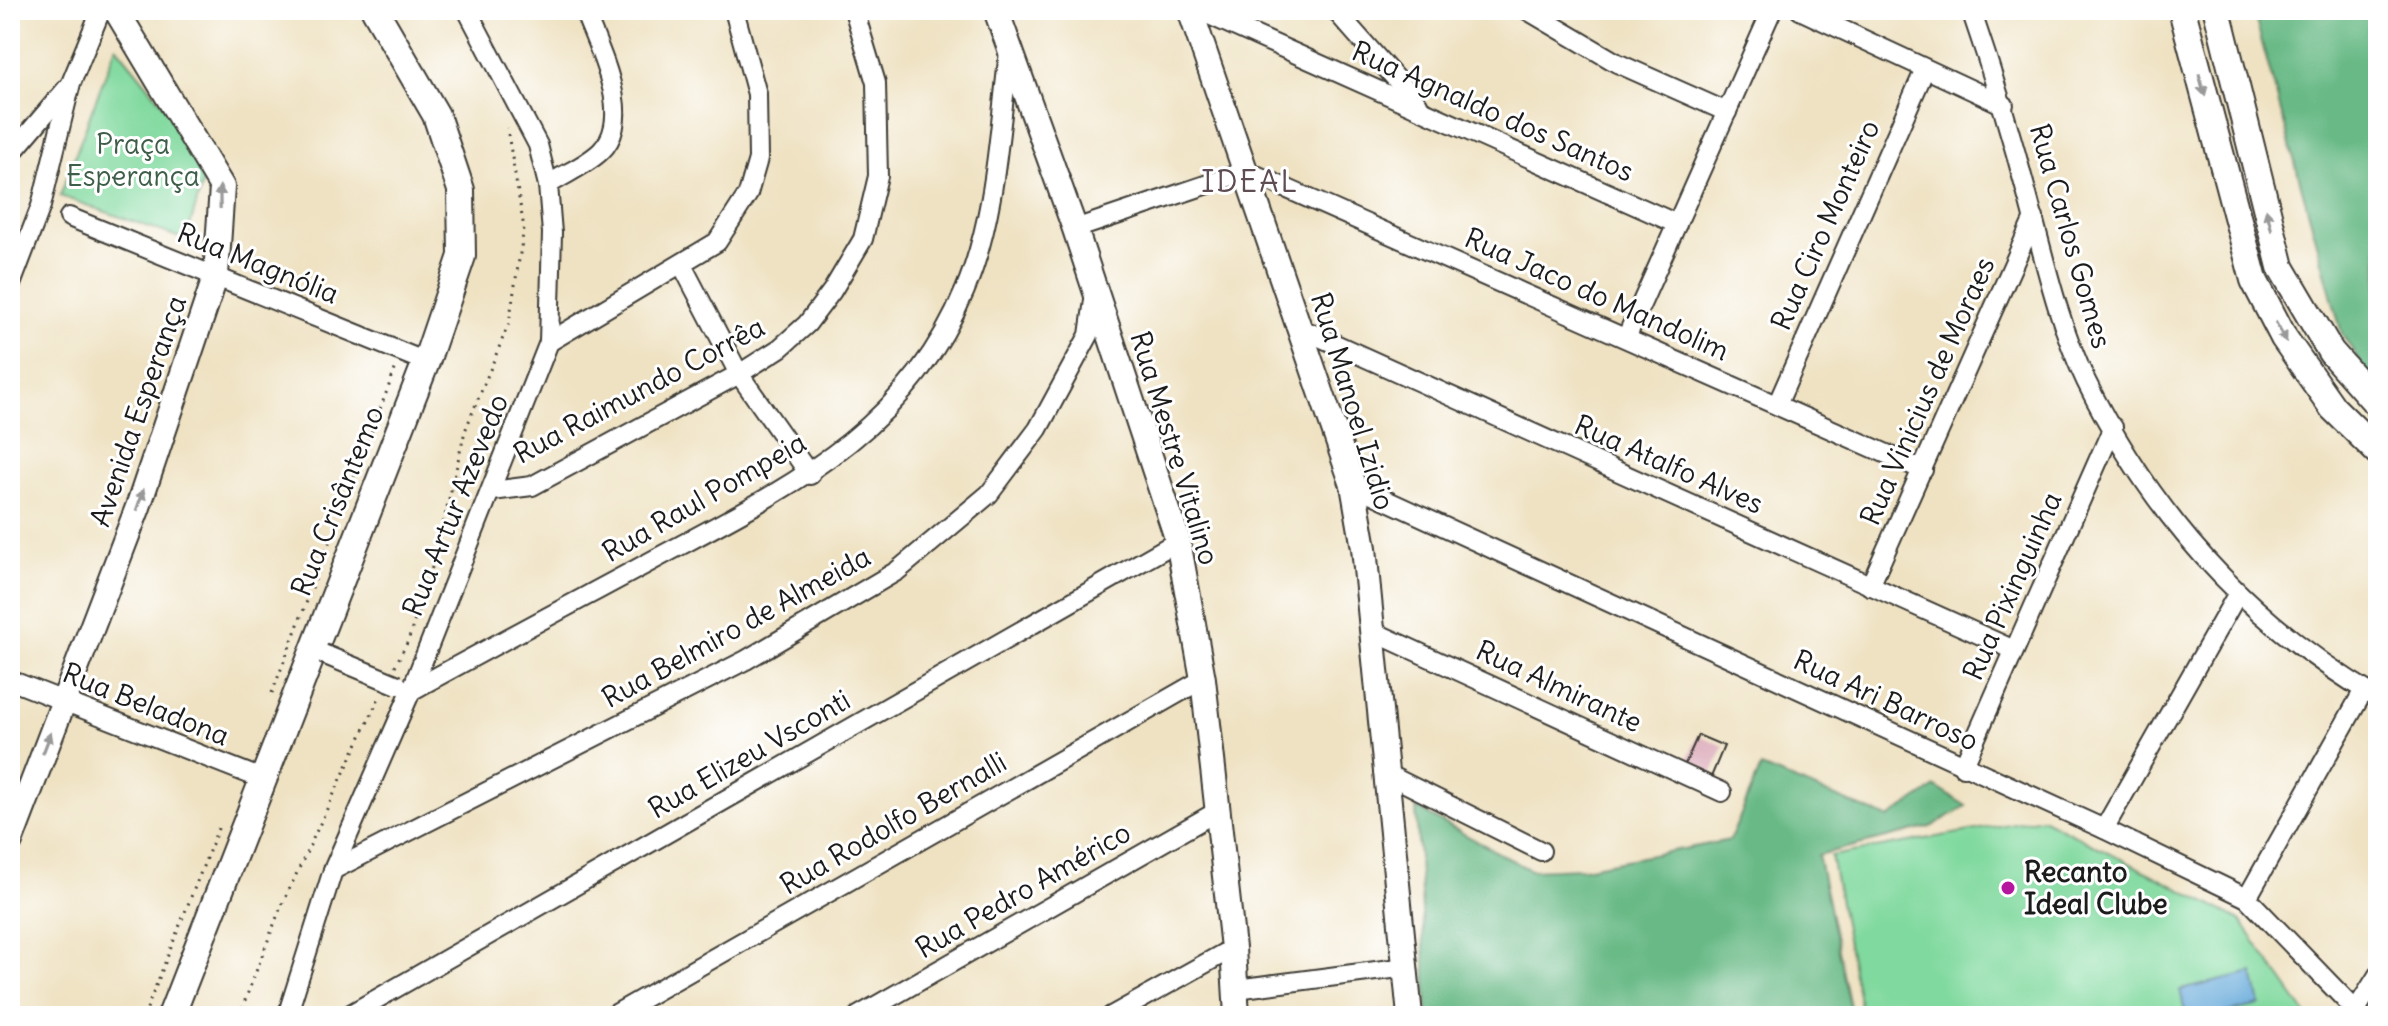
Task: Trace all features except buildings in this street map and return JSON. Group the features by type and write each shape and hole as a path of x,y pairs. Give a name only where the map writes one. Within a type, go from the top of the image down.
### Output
{"main road":[{"name":"Rua Crisântemo","path":"171,1016 262,779 318,652 414,357 462,256 461,190 436,115 375,10"},
{"path":"2182,10 2254,280 2284,338 2333,408 2378,452"},
{"path":"2217,10 2281,267 2331,352 2378,405"}],"street":[{"path":"10,287 41,206 71,83 101,10"},
{"name":"Avenida Esperança","path":"10,842 138,507 216,275 222,187 116,10"},
{"name":"Rua Artur Azevedo","path":"287,1016 396,684 492,491 549,342 552,233 548,185 538,145 467,10"},
{"path":"548,185 601,151 614,129 615,104 584,10"},
{"path":"549,342 717,242 748,194 758,159 757,94 734,10"},
{"name":"Rua Raimundo Corrêa","path":"492,491 532,486 739,374 780,348 807,324 863,239 878,176 876,83 854,10"},
{"name":"Rua Mestre Vitalino","path":"996,10 1075,229 1178,541 1203,679 1233,948 1237,1016"},
{"name":"Rua Manoel Izidio","path":"1190,10 1353,485 1372,631 1383,772 1407,967 1410,1016"},
{"name":"Rua Agnaldo dos Santos","path":"1198,10 1677,224"},
{"path":"1335,10 1423,110"},
{"path":"1527,10 1617,63 1727,112"},
{"path":"1627,336 1772,10"},
{"path":"1800,10 2004,105"},
{"name":"Rua Carlos Gomes","path":"1971,10 2004,105 2054,294 2085,380 2156,500 2214,572 2301,645 2371,694"},
{"name":"Rua Raul Pompeia","path":"396,684 810,475 891,407 925,364 965,290 991,197 1009,52"},
{"name":"Rua Ciro Monteiro","path":"1777,405 1925,69"},
{"path":"10,155 71,83"},
{"path":"1075,229 1247,171"},
{"name":"Rua Jaco do Mandolim","path":"1247,171 1627,336 1923,470"},
{"name":"Rua Magnólia","path":"69,217 414,357"},
{"name":"Rua Vinicius de Moraes","path":"1870,586 2034,218"},
{"path":"682,265 739,374 810,475"},
{"name":"Rua Belmiro de Almeida","path":"333,870 746,660 897,571 989,494 1038,429 1089,335 1095,293"},
{"name":"Rua Atalfo Alves","path":"1302,329 2014,650"},
{"name":"Rua Pixinguinha","path":"1963,767 2113,427"},
{"name":"Rua Ari Barroso","path":"1353,485 2104,829 2247,898 2359,1013"},
{"name":"Rua Elizeu Vsconti","path":"347,1016 1178,541"},
{"path":"2104,829 2238,593"},
{"name":"Rua Almirante","path":"1372,631 1722,792"},
{"path":"318,652 396,684"},
{"name":"Rua Rodolfo Bernalli","path":"612,1016 1203,679"},
{"name":"Rua Beladona","path":"10,680 262,779"},
{"path":"2247,898 2371,694"},
{"path":"1383,772 1541,851"},
{"name":"Rua Pedro Américo","path":"858,1016 1216,812"},
{"path":"1111,1016 1233,948"},
{"path":"1236,989 1407,967"},
{"path":"2359,1013 2378,975"}],"path":[{"path":"239,1016 280,909 396,684 435,558 465,431 509,323 524,228 506,121"},
{"path":"269,699 414,357"},
{"path":"144,1016 224,815"}],"green space":[{"path":"2253,10 2378,10 2378,390 2342,334"},
{"name":"Praça Esperança","path":"116,46 176,120 203,181 186,240 60,196"},
{"path":"1761,767 1888,818 1936,787 1966,806 1931,827 1818,855 1852,1016 1428,1016 1416,808 1530,870 1584,868 1730,840"},
{"name":"Recanto Ideal Clube","path":"2042,818 2240,920 2307,1016 1862,1016 1831,856"}],"water":[{"path":"2253,973 2260,1005 2211,1016 2186,1016 2180,990"}],"place":[{"name":"Recanto Ideal Clube","path":"2008,888"}],"district":[{"name":"IDEAL","path":"1250,181"}]}
